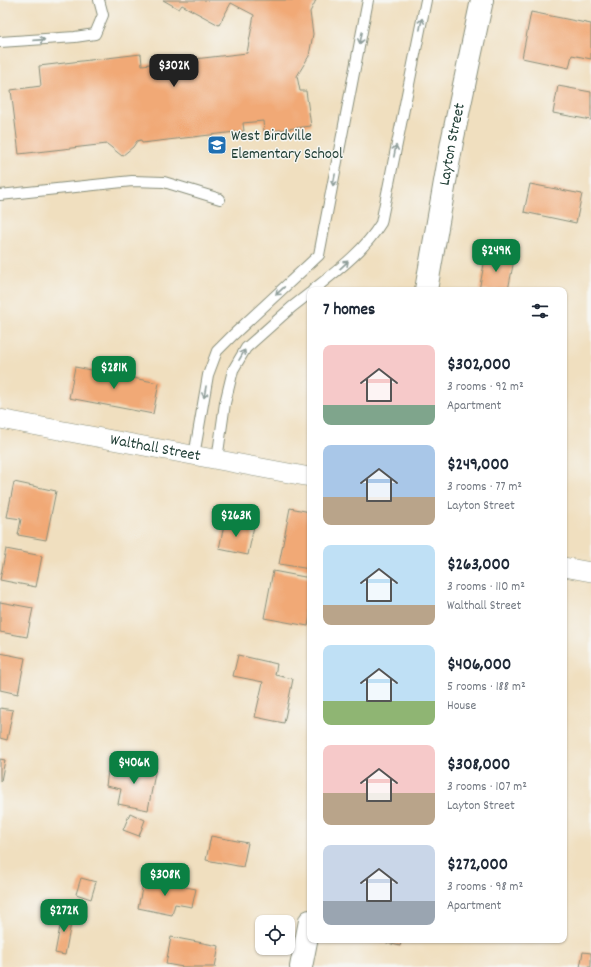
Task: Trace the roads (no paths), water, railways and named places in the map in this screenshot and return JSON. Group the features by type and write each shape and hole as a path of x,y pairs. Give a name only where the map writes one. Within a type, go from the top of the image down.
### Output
{"street":[{"name":"Layton Street","path":"427,287 452,142 482,0"},
{"name":"Walthall Street","path":"0,419 307,476"},
{"path":"567,568 591,572"},
{"path":"301,967 307,936"}],"lane":[{"path":"0,42 75,37 95,34 103,15 99,0"},
{"path":"194,456 208,375 217,351 319,255 368,0"},
{"path":"318,287 343,267 373,236 381,223 426,0"},
{"path":"0,195 132,181 164,182 220,199"},
{"path":"217,460 233,370 246,348 307,296"}],"place":[{"name":"West Birdville Elementary School","path":"217,145"}]}
